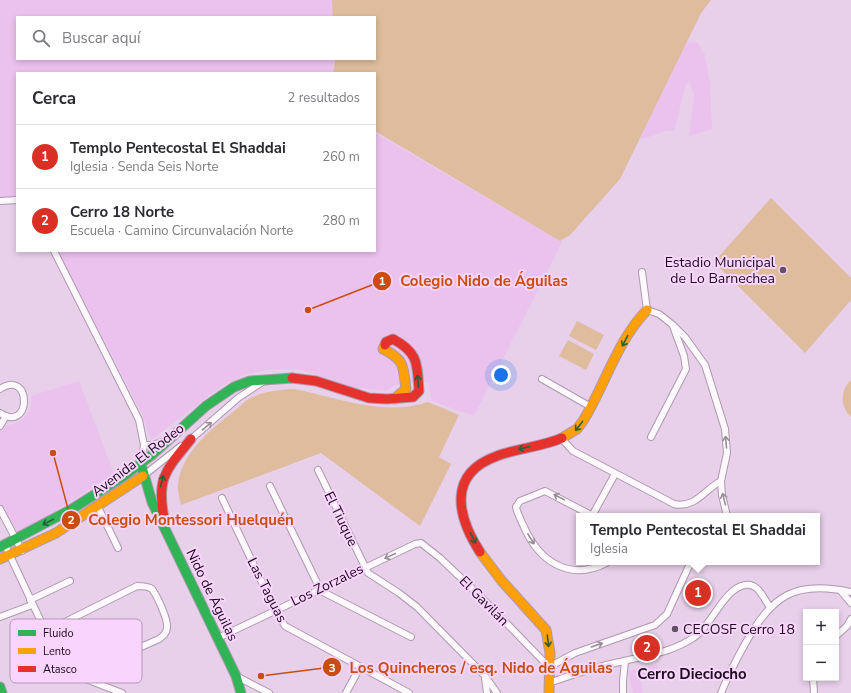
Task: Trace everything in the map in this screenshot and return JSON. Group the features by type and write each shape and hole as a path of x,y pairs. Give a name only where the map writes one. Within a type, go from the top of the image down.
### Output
{"street":[{"path":"0,201 16,200"},
{"path":"55,252 139,420 144,445 141,464"},
{"path":"642,272 647,310"},
{"path":"647,310 658,314 685,337 705,365 725,429 727,453 721,481 722,495 726,513"},
{"path":"549,693 549,645 545,629 515,596 480,553 463,516 460,500 464,482 474,469 483,462 504,454 561,438 577,429 591,407 634,322 647,310"},
{"path":"650,437 686,369 684,356 672,325"},
{"name":"Avenida El Rodeo","path":"2,546 64,513 141,464 217,398 233,387 250,381 289,378 312,380 360,397 377,400 412,399 419,391 415,354 409,346 393,339 386,342 384,349 397,356 403,364 406,390 394,399"},
{"path":"542,379 591,407"},
{"name":"Avenida El Rodeo","path":"0,560 22,551 73,524 98,508 144,476 191,439 238,398 264,381"},
{"path":"0,389 5,386 15,386 23,393 25,398 24,408 16,415 3,414 0,426"},
{"path":"233,387 238,391 238,398"},
{"path":"144,445 160,444 176,434"},
{"path":"561,438 573,451 670,503 678,505 692,503 721,481"},
{"path":"167,533 160,500 160,486 163,475 191,439"},
{"name":"Nido de Águilas","path":"141,464 150,498 236,676 241,693"},
{"name":"El Tiuque","path":"318,470 365,567"},
{"path":"595,513 615,474"},
{"path":"270,486 320,589 326,594 411,637"},
{"path":"587,513 547,491 520,501 516,506 529,538 553,563 563,568 581,570 593,569 602,565"},
{"name":"Las Taguas","path":"222,498 274,610 282,624 288,629 409,693"},
{"path":"98,508 118,548"},
{"path":"0,509 22,551"},
{"name":"El Gavilán","path":"415,544 425,544 482,598 549,667"},
{"name":"Los Zorzales","path":"218,638 415,544"},
{"path":"2,546 10,556 39,619"},
{"path":"549,667 575,653 655,625 667,614 690,565"},
{"path":"365,567 371,575 399,593 417,607 485,676 497,693"},
{"path":"0,617 70,581"},
{"path":"549,683 584,670 625,660 655,655 677,647 695,638 706,627 735,589 740,586 752,584 758,587 770,607"},
{"path":"71,619 137,586 145,586 151,589 166,617 168,626 165,635 142,647"},
{"path":"721,693 758,621 770,607 782,598 802,590 821,587 851,592"},
{"path":"839,590 851,603"},
{"path":"839,633 847,626 851,619"},
{"path":"624,693 623,680 625,660"},
{"path":"346,693 360,667"},
{"path":"236,676 269,693"},
{"path":"485,676 487,693"},
{"path":"813,681 814,693"},
{"path":"96,683 122,693"},
{"path":"0,687 2,693"}],"shaded area":[{"path":"0,0 332,0 334,16 16,16 16,60 334,60 333,72 16,72 16,196 0,204"},
{"path":"332,0 711,0 701,13 620,179 570,235 560,241 376,132 376,72 333,72 335,60 376,60 376,16 333,16"},
{"path":"687,42 698,43 705,55 710,85 712,129 689,136 694,95 689,81 686,84 674,131 664,131 640,139"},
{"path":"376,134 562,242 474,416 432,401 428,382 395,385 386,391 353,387 302,370 273,369 249,373 223,385 151,440 142,414 59,252 376,252"},
{"name":"Estadio Municipal de Lo Barnechea","path":"771,198 851,278 851,300 805,353 714,262"},
{"path":"577,321 604,335 596,350 569,336"},
{"path":"568,340 594,354 586,370 559,356"},
{"path":"851,380 851,417 847,413 843,404 843,393 847,384"},
{"path":"79,381 114,474 12,538 0,506 0,431 2,426 14,424 23,419 31,408 31,396"},
{"path":"295,389 378,407 395,408 428,402 459,415 439,457 451,464 420,526 321,453 181,505 178,484 181,470 187,458 204,437 247,400 270,392"},
{"path":"657,665 660,675 640,679 643,693 633,693 628,671"}],"traffic: fast":[{"path":"0,547 72,509 124,476 153,454 206,406 234,387 250,381 292,378"},
{"path":"141,464 152,502 236,676 241,693"},
{"path":"0,687 2,693"}],"traffic: slow":[{"path":"562,438 577,429 583,421 627,335 647,310"},
{"path":"385,345 383,349 399,360 403,369 406,389 394,399"},
{"path":"0,559 56,533 143,476"},
{"path":"480,552 501,580 546,630 550,653 549,693"}],"traffic: jam":[{"path":"292,378 316,381 369,398 387,399 413,397 419,391 417,366 412,354 402,344 393,339 386,342 385,345"},
{"path":"480,552 472,538 462,511 461,497 464,485 470,474 481,464 497,456 562,438"},
{"path":"164,518 161,493 166,474 170,466 191,439"}],"place":[{"name":"Estadio Municipal de Lo Barnechea","path":"783,270"},
{"name":"Colegio Nido de Águilas","path":"308,310"},
{"name":"Colegio Montessori Huelquén","path":"53,453"},
{"name":"Templo Pentecostal El Shaddai","path":"698,593"},
{"name":"CECOSF Cerro 18","path":"675,629"},
{"name":"Cerro 18 Norte","path":"647,648"},
{"name":"Los Quincheros / esq. Nido de Águilas","path":"261,676"}],"district":[{"name":"Cerro Dieciocho","path":"692,674"}]}
